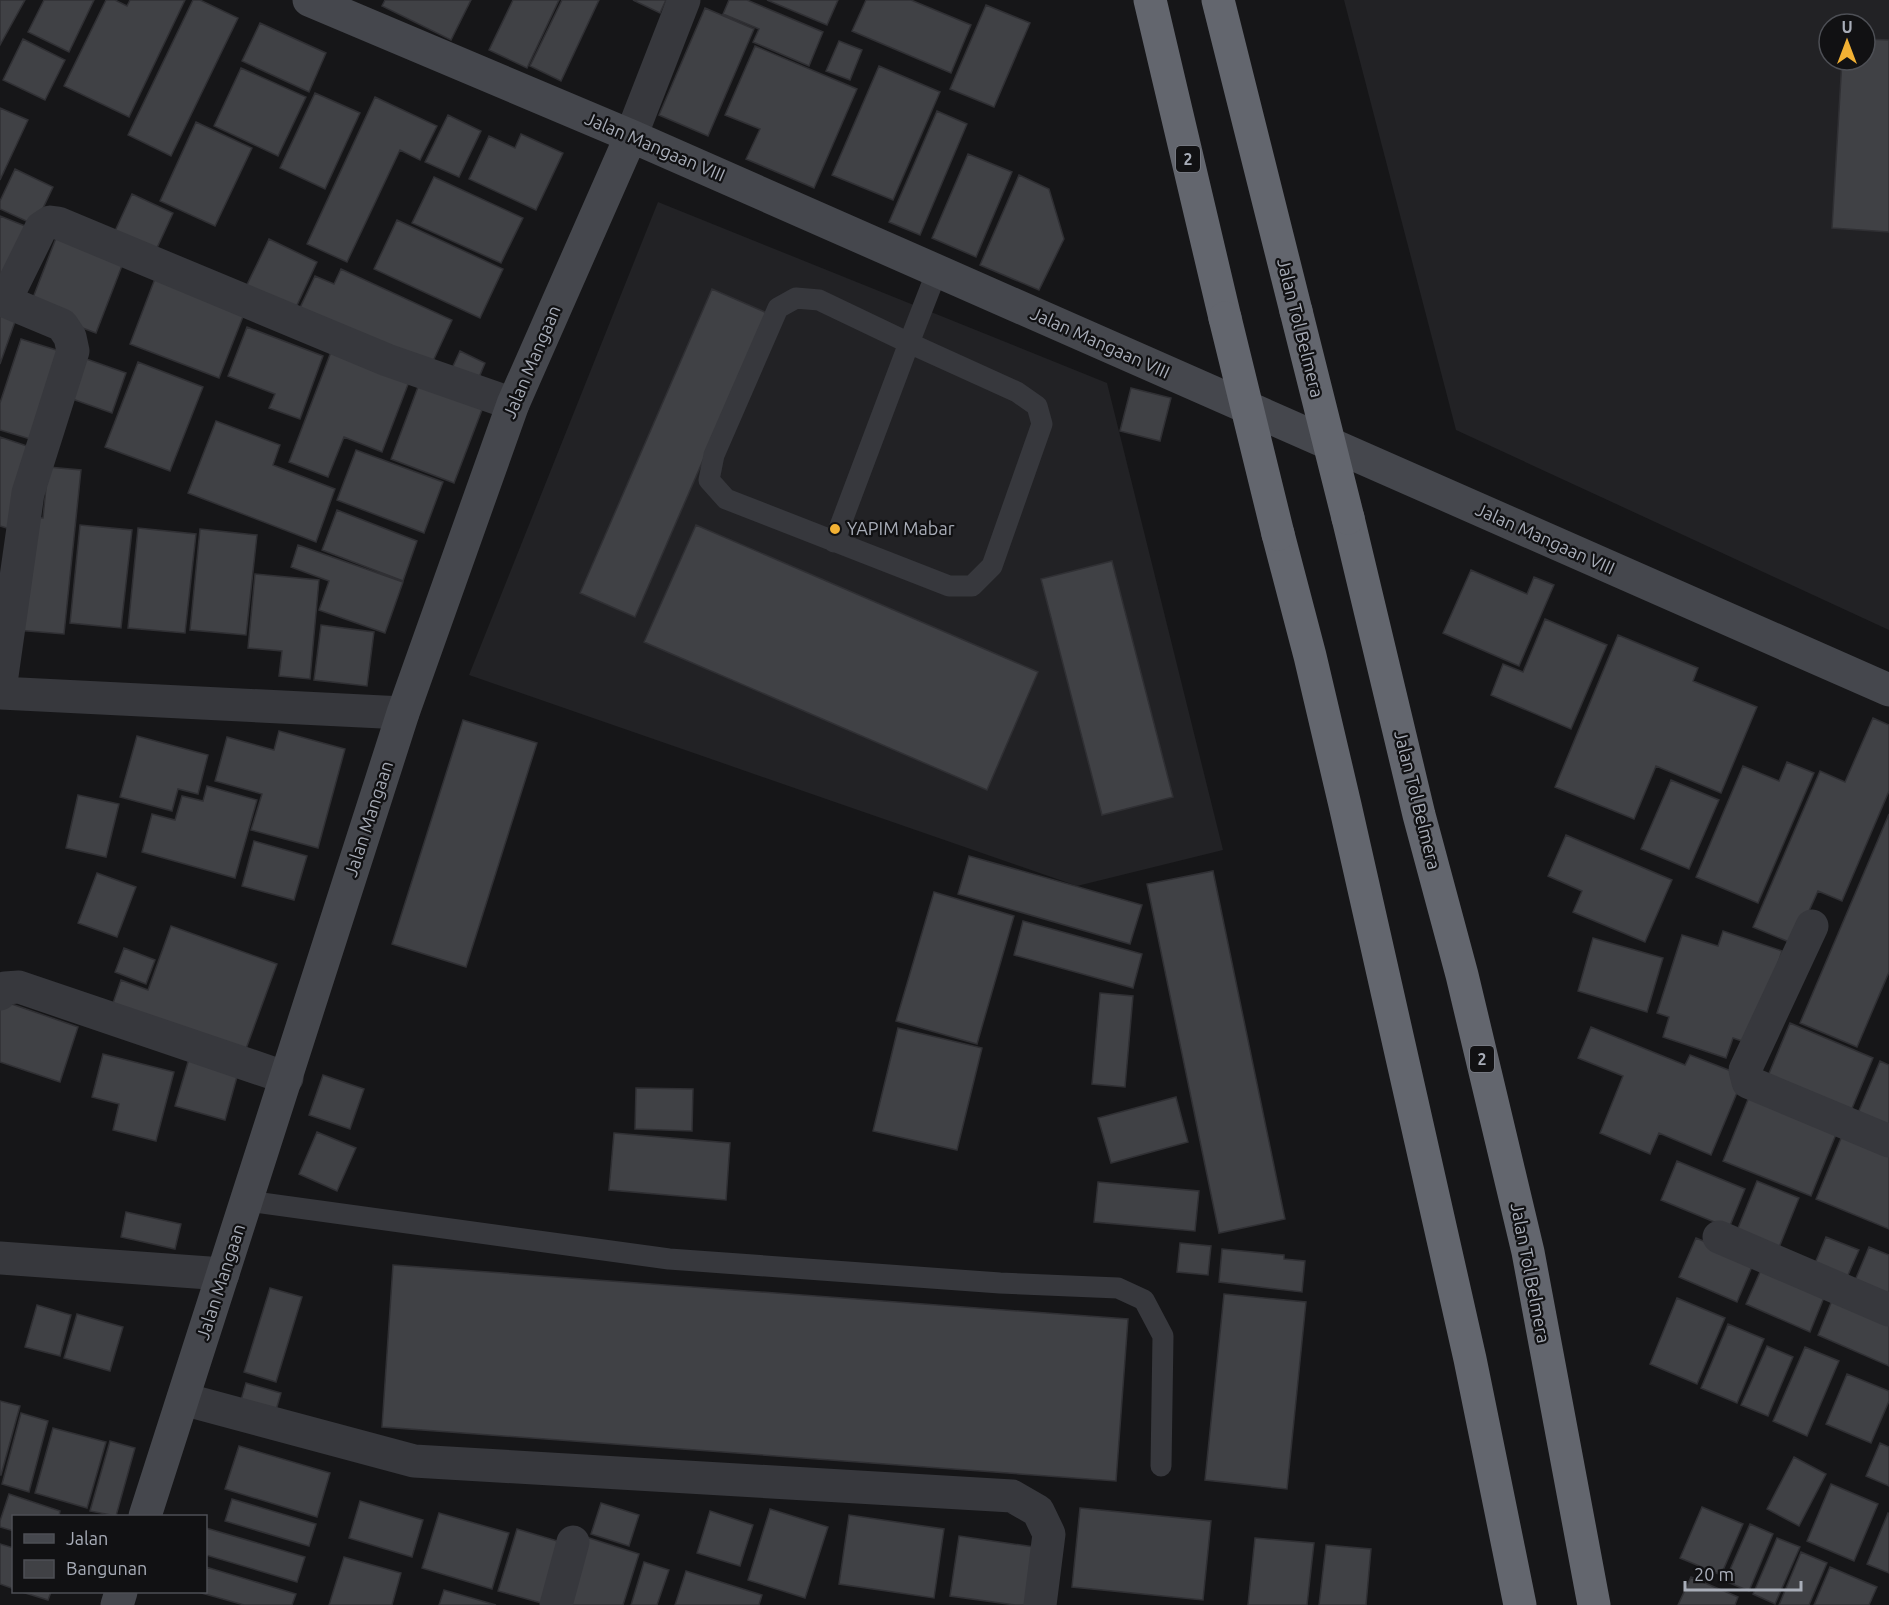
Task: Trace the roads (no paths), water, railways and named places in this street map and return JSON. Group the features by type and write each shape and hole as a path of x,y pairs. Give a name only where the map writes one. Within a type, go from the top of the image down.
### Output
{"highway":[{"name":"2","path":"1150,0 1225,318 1310,656 1356,851 1470,1359 1520,1605"},
{"name":"Jalan Tol Belmera","path":"1218,0 1348,518 1419,815 1462,975 1528,1252 1594,1605"}],"street":[{"name":"Jalan Mangaan VIII","path":"309,0 631,136 1889,690"},
{"path":"631,136 684,0"},
{"name":"Jalan Mangaan","path":"146,1515 403,713 513,404 631,136"},
{"path":"403,713 0,692 28,493 73,351 70,337 62,325 2,300 40,228 50,222 58,223 387,360 513,404"},
{"path":"1812,926 1745,1070 1748,1082 1889,1141"},
{"path":"0,994 5,988 19,987 287,1078"},
{"path":"1719,1237 1889,1310"},
{"path":"0,1258 223,1274"},
{"path":"183,1399 414,1461 1012,1496 1038,1511 1049,1534 1041,1605"},
{"path":"556,1605 573,1542"}],"lane":[{"path":"834,542 937,271"},
{"path":"796,298 819,300 1017,392 1037,406 1042,424 992,566 972,586 949,586 834,542 726,500 709,480 714,455 778,308 796,298"},
{"path":"247,1201 669,1259 1000,1283 1118,1288 1144,1300 1163,1336 1161,1466"}],"place":[{"name":"YAPIM Mabar","path":"835,529"}]}
